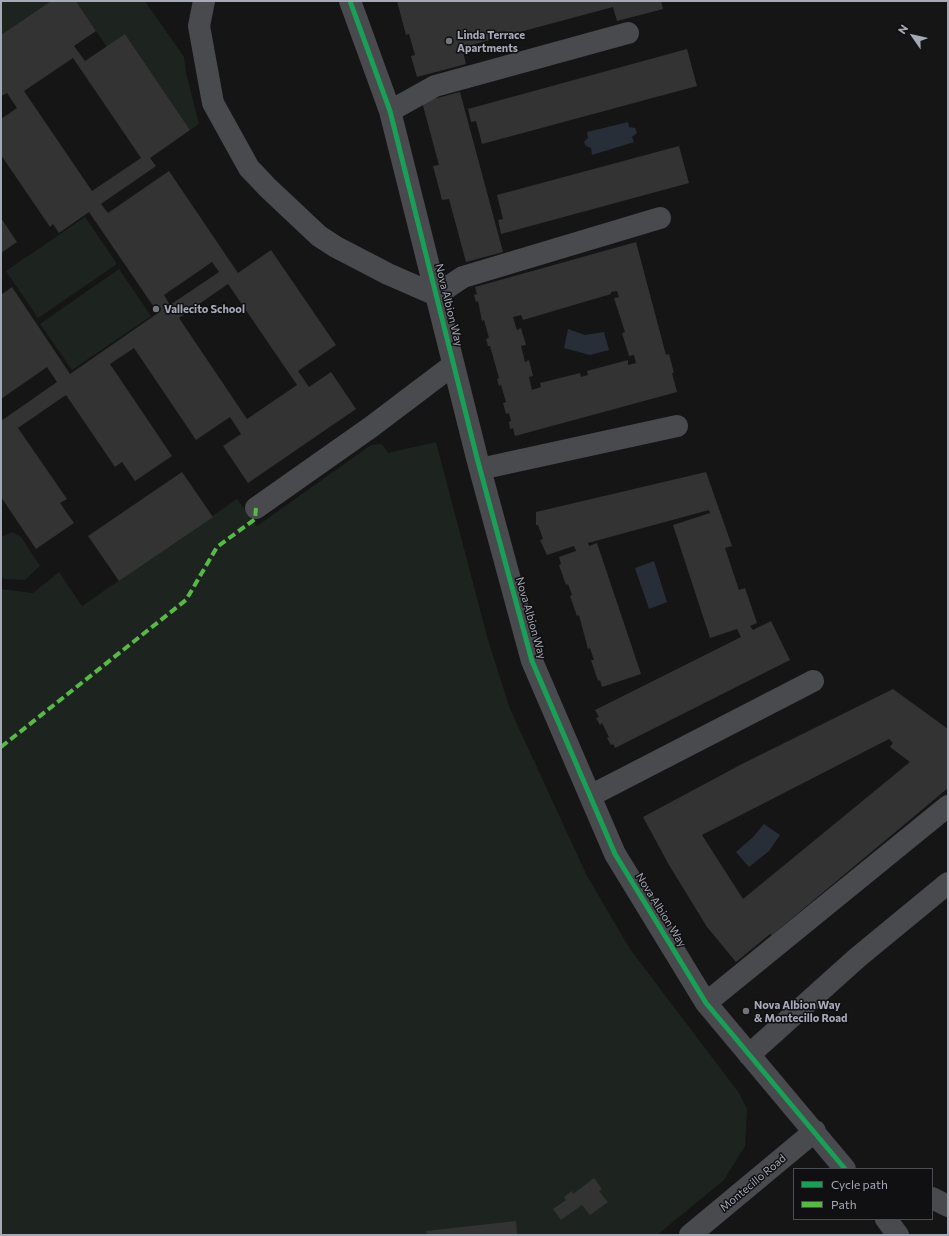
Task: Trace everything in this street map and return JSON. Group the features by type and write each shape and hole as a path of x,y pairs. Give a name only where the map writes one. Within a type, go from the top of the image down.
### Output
{"street":[{"path":"204,1 199,26 212,103 249,168 319,236 336,247 388,274 436,295 463,277 660,218"},
{"name":"Nova Albion Way","path":"350,1 390,111 480,470 532,661 615,854 706,1003 845,1168"},
{"path":"390,111 435,86 628,33"},
{"path":"256,508 372,427 453,365"},
{"path":"480,470 677,426"},
{"path":"590,796 813,681"},
{"path":"706,1003 948,806"},
{"path":"749,1055 857,958 948,883"},
{"name":"Montecillo Road","path":"690,1235 815,1131"},
{"path":"933,1198 948,1206"},
{"path":"887,1220 898,1235"}],"shaded area":[{"path":"1,1 51,1 1,35"},
{"path":"76,1 145,1 184,57 186,73 199,124 190,130 125,34 107,47"},
{"path":"628,122 629,127 635,128 637,133 632,137 634,142 592,155 591,148 586,146 584,142 588,138 587,132"},
{"path":"85,217 117,264 38,318 6,271"},
{"path":"119,269 151,316 72,370 40,324"},
{"path":"568,329 585,335 604,332 609,350 590,355 564,348"},
{"path":"436,442 488,640 510,709 587,876 630,949 739,1093 747,1109 745,1146 724,1180 657,1235 1,1235 1,589 33,593 59,572 82,606 237,499 257,526 371,445 382,444 388,453"},
{"path":"12,532 21,537 40,566 25,580 4,579 1,577 1,537"},
{"path":"654,561 667,602 649,609 635,568"},
{"path":"764,824 780,835 769,851 749,867 736,852 753,837"}],"building":[{"path":"51,1 76,1 96,31 74,46 85,61 125,34 190,130 150,158 156,166 101,204 108,213 169,171 238,273 271,250 336,345 298,371 309,387 331,372 356,409 248,483 223,446 241,434 230,417 196,440 134,348 110,364 172,456 135,481 122,462 115,467 66,395 18,428 67,499 60,503 74,523 36,549 1,497 1,421 57,382 47,367 1,399 1,295 12,287 70,374 158,313 89,212 59,233 53,224 50,227 1,155 1,119 17,108 7,93 1,96 1,35","holes":["73,58 141,158 92,191 24,91","212,262 219,272 170,305 164,295","228,284 297,385 247,419 179,318"]},
{"name":"Linda Terrace Apartments","path":"397,1 661,1 663,9 617,21 613,7 464,47 462,48 466,64 417,77 411,56 415,55 409,34 406,35"},
{"path":"687,49 697,86 482,144 476,121 471,122 468,109"},
{"path":"460,92 503,252 466,262 449,199 442,200 433,166 439,165 422,102"},
{"path":"679,146 689,183 501,234 498,220 503,219 497,195"},
{"path":"1,218 17,242 1,253"},
{"path":"636,242 666,355 669,354 677,392 515,436 513,428 510,429 509,422 511,421 509,413 506,414 503,403 506,402 501,385 499,386 497,379 499,378 490,346 488,346 486,339 489,338 484,320 482,321 478,301 476,302 474,295 477,294 475,287","holes":["617,291 619,297 614,298 625,332 622,333 629,356 634,355 636,363 628,365 628,360 587,371 588,375 581,377 580,373 540,383 541,387 532,390 529,377 533,376 529,360 525,362 521,346 526,345 521,328 517,330 513,317 521,315 523,320 611,294 611,292"]},
{"path":"182,472 213,517 119,581 88,536"},
{"path":"706,472 732,546 725,548 739,590 745,588 757,623 750,626 753,630 771,621 790,660 615,748 613,744 611,745 607,738 609,737 602,723 600,725 596,718 599,717 595,710 741,637 737,629 710,638 673,525 710,513 709,510 588,543 589,546 597,543 641,674 602,687 600,680 598,681 591,660 594,660 590,648 588,649 579,615 577,616 570,596 572,595 568,584 566,585 559,565 561,564 559,557 576,551 574,546 547,555 540,540 543,539 538,525 536,525 536,512"},
{"path":"893,689 948,729 948,788 772,935 770,934 736,962 707,927 669,865 643,817 742,764","holes":["889,739 893,743 890,747 910,762 743,899 702,835"]},
{"path":"594,1178 602,1189 599,1191 608,1202 590,1215 582,1205 561,1220 553,1209 566,1200 564,1197 572,1191 573,1194"},
{"path":"516,1221 517,1235 427,1235 426,1231"}],"marked path":[{"path":"1,747 186,600 217,547 255,519 256,508"}],"cycle path":[{"path":"350,1 390,111 477,458 532,661 615,854 706,1003 844,1168"}],"place":[{"name":"Linda Terrace Apartments","path":"449,41"},
{"name":"Vallecito School","path":"156,309"},
{"name":"Nova Albion Way & Montecillo Road","path":"746,1011"}]}
